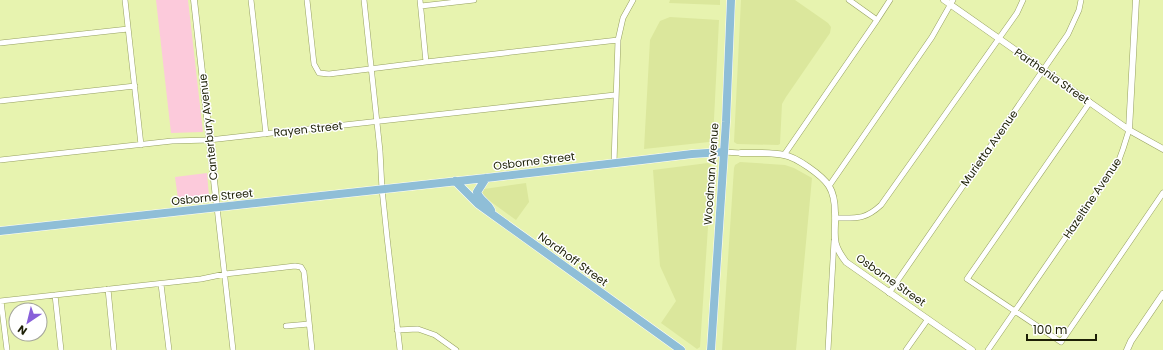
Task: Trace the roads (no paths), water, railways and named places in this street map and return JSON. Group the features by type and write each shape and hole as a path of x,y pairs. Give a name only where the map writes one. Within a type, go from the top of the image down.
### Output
{"main road":[{"name":"Woodman Avenue","path":"711,350 732,0"},
{"name":"Osborne Street","path":"0,231 692,154 723,152"},
{"path":"486,178 478,192 481,199 488,205 493,215"},
{"name":"Nordhoff Street","path":"455,181 473,199 493,215 681,350"}],"street":[{"path":"125,0 141,145"},
{"name":"Canterbury Avenue","path":"194,0 233,350"},
{"path":"251,0 266,134"},
{"path":"307,0 314,64 319,73 329,74 618,40"},
{"path":"364,0 372,69 382,189 400,350"},
{"path":"426,62 420,3 474,0"},
{"path":"614,163 615,95 618,40 623,18 633,0"},
{"path":"849,0 877,20"},
{"path":"784,155 890,0"},
{"name":"Parthenia Street","path":"944,0 951,2 999,39 1129,130 1163,149"},
{"path":"835,218 859,218 874,212 881,205 999,39 1017,13 1023,0"},
{"name":"Murietta Avenue","path":"889,293 1068,34 1079,10 1081,0"},
{"name":"Hazeltine Avenue","path":"988,350 1119,160 1129,130 1136,0"},
{"path":"829,186 932,37 951,2"},
{"path":"0,43 128,28"},
{"path":"0,101 135,86"},
{"name":"Rayen Street","path":"0,160 172,141 209,140 266,134 615,95"},
{"path":"1090,102 967,279 1062,342 1163,193"},
{"name":"Osborne Street","path":"723,152 784,155 812,170 829,186 834,201 834,240 838,252 846,262 970,349"},
{"path":"828,350 834,240"},
{"path":"8,350 1,301 161,284 201,279 225,274 295,266 301,267 304,272 312,350"},
{"path":"161,284 169,350"},
{"path":"108,289 114,350"},
{"path":"1127,350 1163,294"},
{"path":"55,295 61,350"},
{"path":"906,350 928,319"},
{"path":"286,326 309,324"},
{"path":"397,330 418,329 435,335 456,350"}]}
